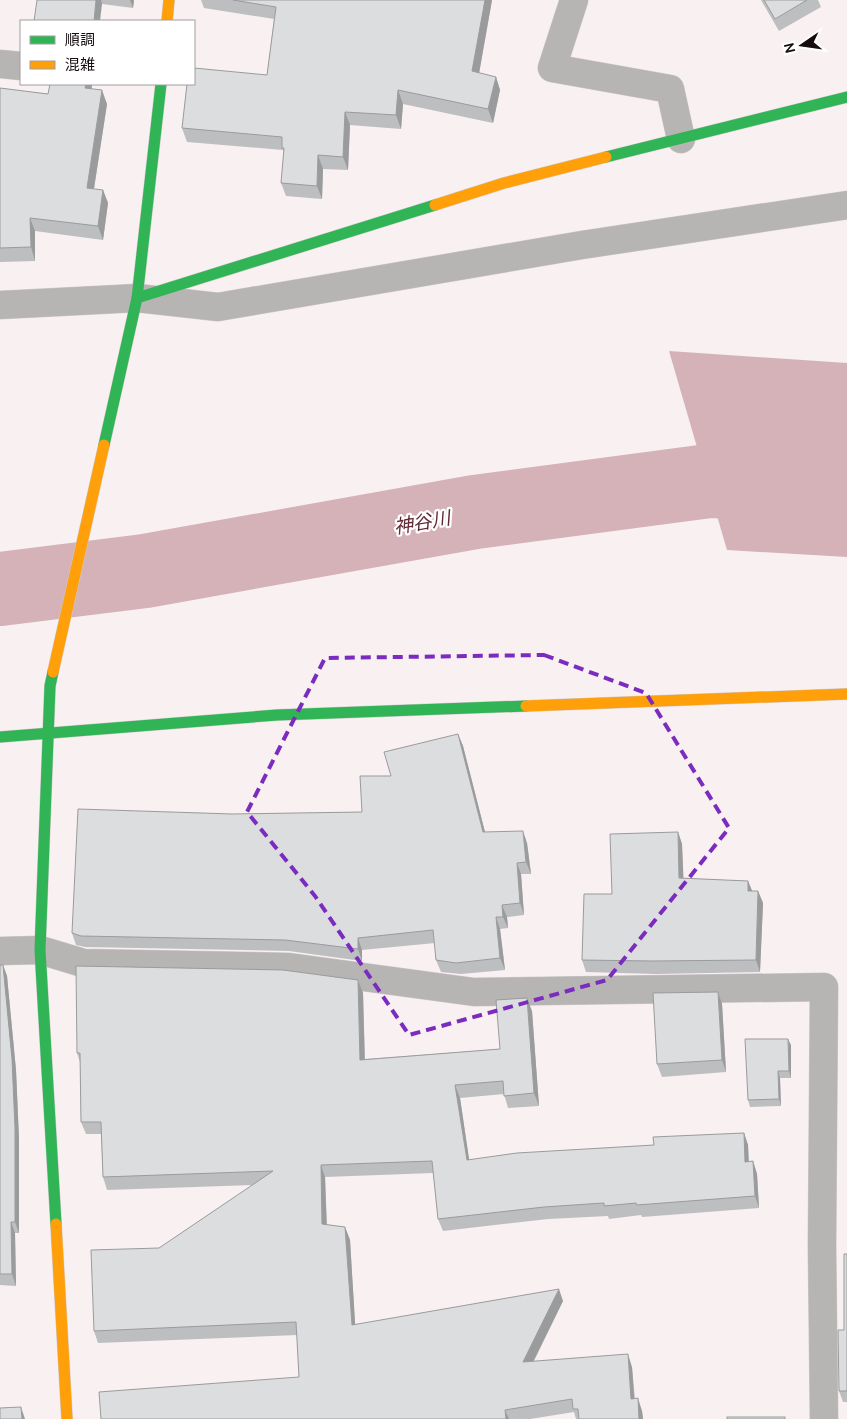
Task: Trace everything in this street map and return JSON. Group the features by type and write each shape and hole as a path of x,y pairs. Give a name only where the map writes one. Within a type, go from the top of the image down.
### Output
{"street":[{"path":"167,20 169,0"},
{"path":"574,0 552,68 670,89 681,139"},
{"path":"0,64 20,66"},
{"path":"67,1419 40,950 50,686 137,298 160,85"},
{"path":"137,298 504,184 847,97"},
{"path":"0,305 137,298 218,307 582,245 847,206"},
{"path":"0,738 277,715 847,694"},
{"path":"0,951 40,950 83,964 289,967 474,992 824,987 822,1246 824,1419"}],"highlighted area":[{"path":"544,655 646,693 729,828 607,980 409,1035 315,896 247,812 325,658"}],"shaded area":[{"path":"669,351 847,363 847,557 727,550"}],"building":[{"path":"37,0 96,0 94,20 34,20"},
{"path":"233,0 485,0 472,71 496,77 488,109 398,90 396,115 345,112 343,157 318,155 317,186 281,183 284,148 282,148 282,137 182,128 187,85 195,85 195,68 267,75 276,7"},
{"path":"764,0 807,0 775,19"},
{"path":"50,85 86,85 85,88 102,90 87,188 103,190 98,226 30,218 31,247 0,248 0,88 48,94"},
{"path":"458,734 483,832 523,831 526,862 517,863 520,903 502,905 503,917 496,917 500,958 456,963 436,960 433,930 358,938 358,949 285,940 81,936 72,933 78,809 232,814 362,812 360,776 391,776 384,752"},
{"path":"678,832 679,878 748,881 748,891 758,891 756,960 582,960 584,894 612,894 610,834"},
{"path":"0,965 3,965 12,1059 15,1128 15,1222 11,1222 12,1274 0,1274"},
{"path":"76,966 283,970 358,980 360,1060 500,1049 496,1000 527,998 534,1093 504,1096 503,1081 455,1085 467,1160 517,1153 654,1145 653,1137 744,1133 745,1162 753,1161 755,1196 637,1205 636,1203 604,1206 604,1203 544,1207 438,1219 432,1161 321,1165 322,1224 345,1227 352,1325 559,1289 523,1362 628,1354 631,1399 638,1398 639,1419 579,1419 578,1409 573,1409 572,1399 505,1410 506,1419 101,1419 99,1392 299,1377 296,1322 94,1331 91,1250 159,1248 273,1171 103,1177 101,1122 81,1122 80,1053 77,1053"},
{"path":"718,992 722,1060 657,1064 653,993"},
{"path":"745,1039 788,1039 789,1071 778,1071 779,1099 748,1100"},
{"path":"844,1254 847,1254 847,1391 839,1391 838,1330 844,1330"},
{"path":"21,1407 22,1419 0,1419 0,1408"},
{"path":"727,1417 785,1417 785,1419 727,1419"}],"waterway":[{"name":"神谷川","path":"0,589 145,571 475,512 709,481 847,486"}],"traffic: fast":[{"path":"104,445 137,298 161,85"},
{"path":"606,157 847,97"},
{"path":"137,298 435,205"},
{"path":"53,672 50,686 40,950 56,1224"},
{"path":"0,737 277,715 526,706"}],"traffic: slow":[{"path":"167,20 169,0"},
{"path":"435,205 504,183 606,157"},
{"path":"53,672 104,445"},
{"path":"526,706 847,694"},
{"path":"56,1224 67,1419"}]}
